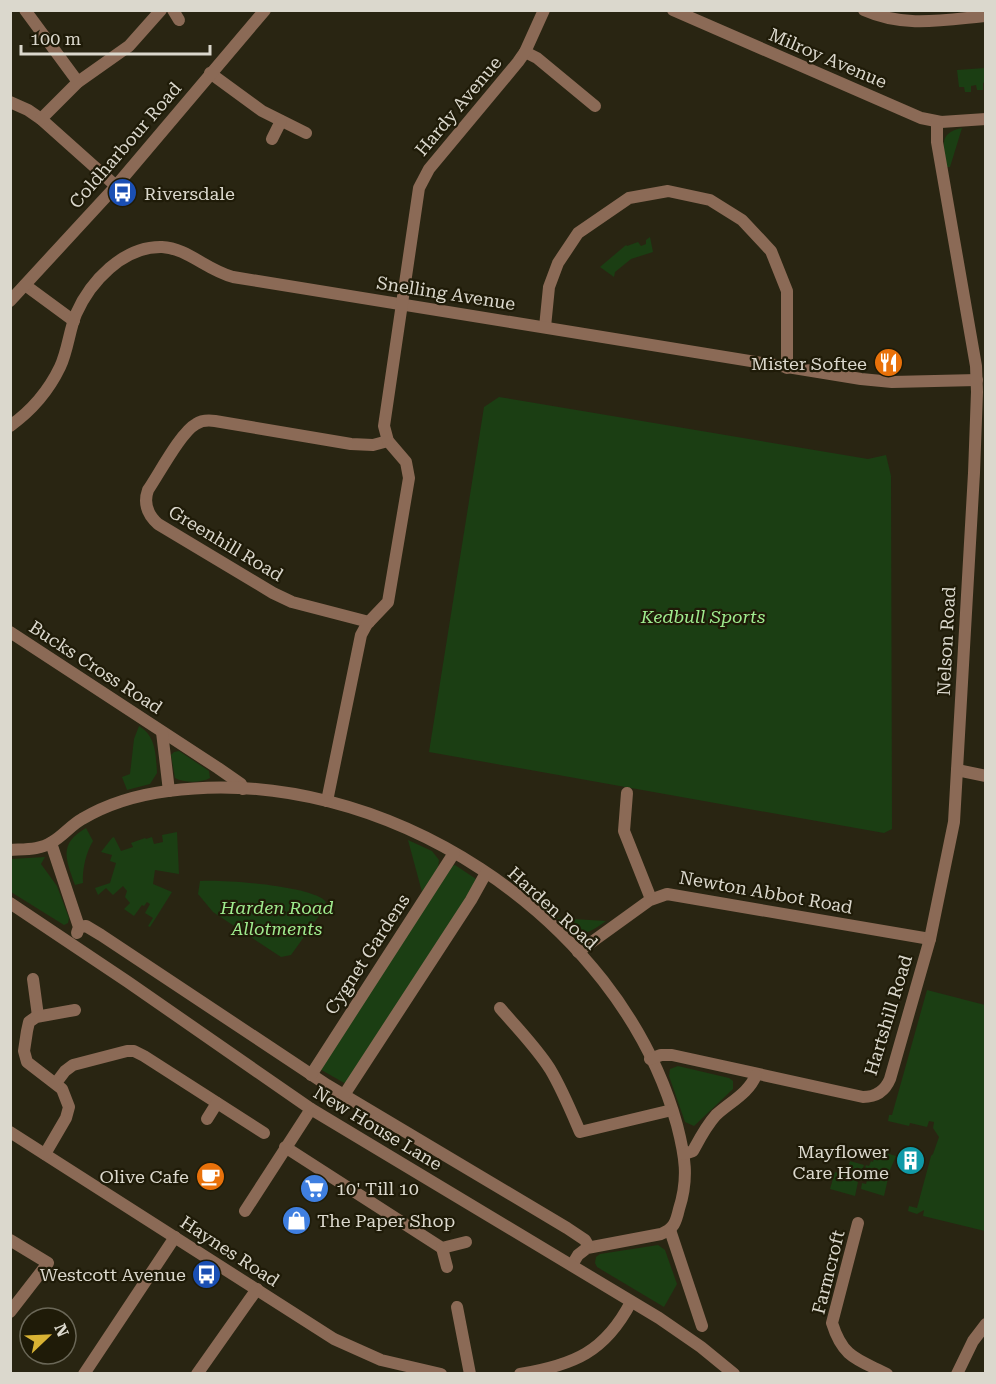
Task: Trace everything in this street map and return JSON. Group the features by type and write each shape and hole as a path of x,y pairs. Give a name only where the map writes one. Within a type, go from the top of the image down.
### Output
{"street":[{"path":"25,10 78,82"},
{"path":"41,119 78,82 122,52 161,10"},
{"name":"Coldharbour Road","path":"10,301 116,186 265,10"},
{"name":"Hardy Avenue","path":"387,441 384,421 416,205 422,181 435,161 525,52 544,10"},
{"name":"Milroy Avenue","path":"673,10 921,118 938,122"},
{"path":"864,10 883,19 910,22 986,16"},
{"path":"525,52 537,58 595,106"},
{"path":"210,74 253,105 306,133"},
{"path":"10,102 41,119 116,186"},
{"path":"938,122 986,119"},
{"path":"272,139 281,121"},
{"name":"Nelson Road","path":"938,122 937,142 976,380 980,472 954,822"},
{"path":"545,327 549,287 558,263 578,233 629,198 668,191 710,200 742,220 771,251 788,291 787,368"},
{"name":"Snelling Avenue","path":"10,426 28,411 50,384 63,358 82,303 110,267 134,253 161,247 174,250 214,271 227,275 787,368 882,381 976,380"},
{"path":"25,285 74,321"},
{"name":"Greenhill Road","path":"369,622 292,602 273,593 158,524 147,509 146,497 183,436 202,421 351,444 373,445 387,441"},
{"path":"327,801 362,635 369,622 382,611 388,602 408,485 409,472 406,462 387,441"},
{"name":"Bucks Cross Road","path":"10,632 241,784 243,789"},
{"name":"Bucks Cross Road","path":"162,732 169,791"},
{"path":"957,770 986,776"},
{"name":"Harden Road","path":"10,850 39,848 51,843 74,824 108,806 132,798 169,791 243,789 327,801 392,822 454,853 528,904 578,952 621,1008 650,1059 672,1110 684,1154 686,1186 677,1218 670,1230"},
{"path":"627,793 624,831 651,899"},
{"name":"Hartshill Road","path":"650,1059 669,1054 860,1097 872,1096 882,1091 890,1079 930,939 954,822"},
{"name":"New House Lane","path":"51,843 78,930 88,927 101,935 311,1075 567,1228 586,1241 589,1247"},
{"name":"Cygnet Gardens","path":"311,1075 454,853"},
{"path":"344,1095 471,900 486,873"},
{"name":"Newton Abbot Road","path":"578,952 651,899 662,894 673,894 930,939"},
{"name":"New House Lane","path":"12,905 119,975 311,1109 572,1265 701,1347 734,1374"},
{"path":"33,979 38,1016"},
{"path":"500,1008 549,1069 567,1100 580,1132 672,1110"},
{"path":"45,1154 60,1131 69,1109 64,1092 25,1058 27,1031 30,1021 38,1016 75,1010"},
{"path":"56,1083 73,1065 132,1051 144,1056 264,1133"},
{"path":"684,1154 693,1151 711,1121 746,1090 756,1075"},
{"path":"207,1119 217,1104"},
{"path":"245,1211 311,1109"},
{"name":"Haynes Road","path":"10,1132 316,1328 359,1351 393,1364 441,1374"},
{"path":"285,1147 442,1248 447,1267"},
{"name":"Farmcroft","path":"858,1223 832,1323 837,1337 849,1356 887,1374"},
{"path":"572,1265 589,1247 661,1234 670,1230 702,1326"},
{"path":"84,1374 175,1237"},
{"path":"10,1240 48,1263 10,1312"},
{"path":"442,1248 466,1242"},
{"path":"197,1374 257,1289"},
{"path":"520,1374 560,1365 589,1351 601,1343 620,1324 631,1302"},
{"path":"457,1307 470,1374"},
{"path":"957,1374 973,1341 986,1324"}],"green space":[{"path":"985,68 983,90 977,90 976,85 971,86 971,92 965,92 964,87 959,87 957,70"},
{"path":"962,128 950,167 947,167 945,137 954,130"},
{"path":"650,237 653,252 631,259 615,272 614,277 600,267 626,245 638,242 641,246 646,244 646,240"},
{"name":"Kedbull Sports","path":"499,397 868,459 886,455 891,476 892,829 884,833 429,752 484,407"},
{"path":"139,726 145,730 152,741 157,773 150,784 127,790 122,777 130,774 134,739"},
{"path":"179,751 209,771 210,778 192,782 175,778 171,755"},
{"path":"86,828 93,841 85,861 83,883 75,885 67,860 68,846 77,834"},
{"path":"177,832 179,874 155,870 153,884 172,892 150,927 148,926 153,918 145,913 150,904 147,902 144,906 142,905 134,916 124,909 130,903 125,897 127,891 123,886 113,895 106,888 98,895 95,888 110,883 116,863 110,861 112,855 101,852 112,838 114,837 121,851 133,847 131,843 145,838 152,837 154,844 163,842 162,835"},
{"path":"408,840 432,851 439,860 438,868 422,892"},
{"path":"45,857 41,864 57,886 69,918 68,923 64,925 11,892 11,859"},
{"path":"455,865 476,879 476,884 346,1084 318,1068 452,866"},
{"name":"Harden Road Allotments","path":"200,881 227,881 286,888 318,896 326,902 324,909 291,955 281,957 213,912 198,894"},
{"path":"557,918 606,921 586,933 581,933 570,929"},
{"path":"927,990 985,1005 985,1231 923,1216 924,1210 917,1214 908,1211 909,1206 917,1208 931,1156 939,1137 933,1128 934,1122 929,1121 927,1127 888,1121 889,1115 892,1115"},
{"path":"678,1066 729,1078 733,1081 733,1089 694,1126 685,1122 669,1076 670,1069"},
{"path":"876,1150 896,1156 884,1196 861,1189 862,1183 866,1184 869,1173 864,1171 866,1165 869,1166 871,1161 873,1162"},
{"path":"850,1161 864,1165 862,1171 856,1170 854,1180 858,1182 855,1196 830,1189 835,1172 846,1175"},
{"path":"658,1245 665,1250 677,1284 664,1307 597,1267 595,1263 596,1257 600,1254"}],"place":[{"name":"Riversdale","path":"123,193"},
{"name":"Mister Softee","path":"888,363"},
{"name":"Mayflower Care Home","path":"910,1161"},
{"name":"Olive Cafe","path":"210,1176"},
{"name":"10' Till 10","path":"315,1188"},
{"name":"The Paper Shop","path":"296,1220"},
{"name":"Westcott Avenue","path":"207,1274"}]}
